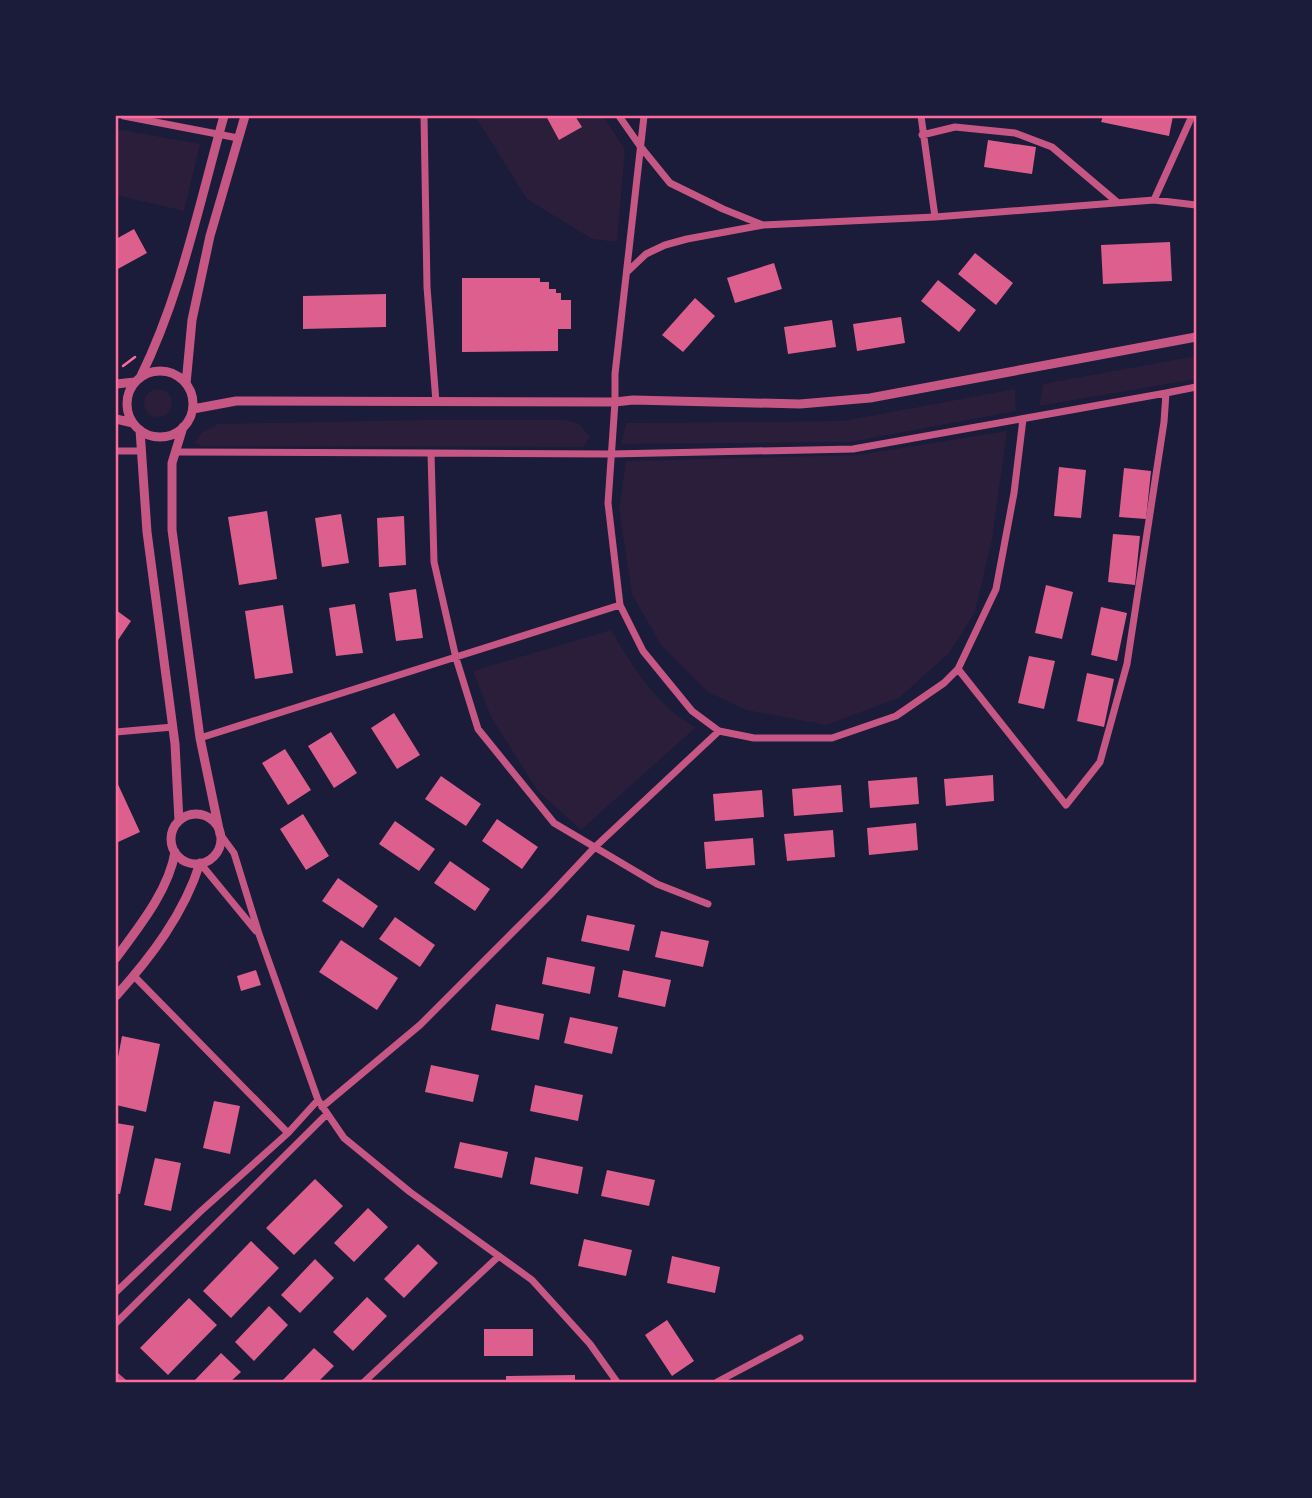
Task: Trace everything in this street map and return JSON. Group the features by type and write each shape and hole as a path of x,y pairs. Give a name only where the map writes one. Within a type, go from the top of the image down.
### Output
{"street":[{"path":"124,116 238,138"},
{"path":"116,958 147,916 173,863 175,852 171,836 179,821 173,727 147,532 141,451 127,404 128,394 160,338 176,291 224,116"},
{"path":"186,384 192,320 210,236 245,116"},
{"path":"424,116 427,287 436,402"},
{"path":"619,116 670,183 723,209 764,225"},
{"path":"644,116 615,374 608,503 620,605 643,651 692,711 719,731 754,738 832,738 896,716 944,683 958,669 996,589 1014,493 1023,419"},
{"path":"921,116 935,217"},
{"path":"1154,200 1192,116"},
{"path":"922,135 955,127 1015,133 1052,147 1118,202"},
{"path":"627,272 646,254 665,246 687,239 764,225 935,217 1154,200 1196,205"},
{"path":"193,409 236,401 634,400 800,404 870,398 1196,337"},
{"path":"116,384 138,380 159,371 170,372 191,391 193,409 183,427 172,463 172,530 200,738 220,835 218,849 200,863 186,861 175,852"},
{"path":"176,452 611,454 853,449 1196,387"},
{"path":"958,669 1066,805 1100,762 1127,664 1164,422 1166,393"},
{"path":"116,419 158,437 176,433 183,427"},
{"path":"116,450 141,451"},
{"path":"431,453 434,562 456,658 478,729 554,823 657,884 708,905"},
{"path":"200,738 620,605"},
{"path":"116,732 173,727"},
{"path":"116,1292 201,1210 288,1133 419,1026 595,847 719,731"},
{"path":"179,821 192,814 200,814 213,821 234,853 259,934 323,1107 344,1138 410,1192 532,1280 590,1344 617,1382"},
{"path":"200,863 259,934"},
{"path":"116,996 167,931 191,891 200,863"},
{"path":"134,976 288,1133"},
{"path":"116,1323 323,1107"},
{"path":"364,1382 499,1255"},
{"path":"717,1382 800,1338"},
{"path":"116,1376 123,1382"}],"shaded area":[{"path":"475,116 603,116 625,150 617,242 592,239 527,199"},
{"path":"116,129 200,144 184,211 116,195"},
{"path":"1196,356 1196,379 1039,406 1043,384"},
{"path":"158,389 168,393 172,403 168,413 158,417 148,413 144,403 148,393"},
{"path":"1015,389 1016,411 850,442 621,444 626,423 843,421"},
{"path":"566,420 579,424 590,437 583,447 201,446 195,443 201,433 218,424"},
{"path":"1007,431 992,539 975,612 949,653 899,698 826,725 746,710 708,692 661,645 632,594 619,509 626,461 858,455"},
{"path":"611,630 658,698 696,727 581,830 537,790 491,717 473,671"}],"building":[{"path":"546,116 575,116 582,127 559,140"},
{"path":"1103,116 1173,116 1169,136 1101,122"},
{"path":"988,140 1036,147 1032,174 984,167"},
{"path":"134,229 147,253 116,270 116,239"},
{"path":"1170,242 1172,281 1103,284 1101,245"},
{"path":"975,253 1013,283 996,305 958,274"},
{"path":"774,263 782,289 735,303 727,278"},
{"path":"462,278 540,278 540,282 549,282 549,289 556,289 556,293 561,293 561,300 571,300 571,329 558,329 558,351 462,352"},
{"path":"938,280 976,310 959,332 921,301"},
{"path":"386,294 386,327 303,329 303,296"},
{"path":"695,298 715,316 683,352 662,335"},
{"path":"901,317 905,343 857,351 853,324"},
{"path":"832,320 836,347 788,354 784,327"},
{"path":"1059,467 1086,470 1081,518 1054,516"},
{"path":"1124,468 1151,471 1146,519 1119,517"},
{"path":"267,511 277,579 239,585 228,517"},
{"path":"341,514 349,563 322,567 315,518"},
{"path":"404,516 406,565 379,567 377,518"},
{"path":"1113,534 1140,536 1135,585 1108,582"},
{"path":"1046,585 1073,592 1062,639 1035,633"},
{"path":"416,589 423,638 396,641 389,593"},
{"path":"355,604 363,653 336,656 329,608"},
{"path":"283,605 293,673 255,679 245,611"},
{"path":"1101,607 1127,613 1117,661 1091,655"},
{"path":"116,610 131,621 116,643"},
{"path":"1029,656 1055,661 1044,709 1018,703"},
{"path":"1087,673 1114,679 1104,727 1077,721"},
{"path":"394,713 420,755 397,769 371,728"},
{"path":"331,732 357,773 334,788 308,746"},
{"path":"285,749 311,790 288,805 262,763"},
{"path":"993,775 994,801 946,806 944,779"},
{"path":"441,776 481,804 466,826 425,799"},
{"path":"917,777 919,804 870,808 868,781"},
{"path":"116,780 140,832 116,843"},
{"path":"841,785 843,812 794,816 792,789"},
{"path":"762,790 764,817 715,821 713,794"},
{"path":"303,814 329,856 306,870 280,829"},
{"path":"497,819 538,847 522,869 482,841"},
{"path":"395,821 435,849 419,871 379,844"},
{"path":"916,823 918,850 869,855 867,828"},
{"path":"833,830 835,857 787,861 784,834"},
{"path":"753,838 755,865 706,869 704,842"},
{"path":"450,861 490,889 475,911 434,883"},
{"path":"338,878 378,906 363,928 322,901"},
{"path":"587,915 635,925 629,951 581,941"},
{"path":"395,917 435,945 420,967 379,939"},
{"path":"661,931 709,941 703,967 655,957"},
{"path":"341,940 398,978 377,1010 319,972"},
{"path":"547,957 595,967 590,994 542,984"},
{"path":"256,970 261,985 241,991 237,976"},
{"path":"623,970 671,980 665,1007 618,997"},
{"path":"496,1004 544,1014 539,1040 491,1030"},
{"path":"570,1017 618,1027 612,1054 564,1043"},
{"path":"122,1036 160,1044 146,1112 116,1105 116,1068"},
{"path":"431,1065 479,1075 473,1102 425,1092"},
{"path":"535,1085 583,1095 578,1121 530,1111"},
{"path":"214,1101 240,1106 230,1154 203,1148"},
{"path":"116,1123 134,1126 120,1194 116,1193"},
{"path":"460,1142 508,1152 502,1178 454,1168"},
{"path":"535,1157 583,1167 578,1194 530,1184"},
{"path":"155,1158 181,1163 171,1211 144,1205"},
{"path":"607,1170 655,1180 649,1206 601,1196"},
{"path":"315,1179 343,1206 294,1255 266,1228"},
{"path":"368,1208 388,1227 354,1262 334,1243"},
{"path":"584,1239 632,1250 626,1276 578,1266"},
{"path":"251,1241 279,1268 231,1318 203,1291"},
{"path":"418,1244 438,1263 404,1298 384,1279"},
{"path":"672,1256 720,1267 715,1293 667,1283"},
{"path":"315,1259 334,1278 300,1313 281,1295"},
{"path":"367,1297 387,1316 353,1351 333,1332"},
{"path":"189,1298 217,1325 168,1375 140,1348"},
{"path":"269,1306 288,1325 254,1361 235,1342"},
{"path":"667,1320 694,1361 672,1376 645,1335"},
{"path":"484,1329 533,1329 533,1356 484,1356"},
{"path":"314,1348 334,1366 318,1382 281,1382"},
{"path":"221,1353 241,1372 230,1382 193,1382"},
{"path":"575,1375 575,1382 506,1382 506,1376"}]}
